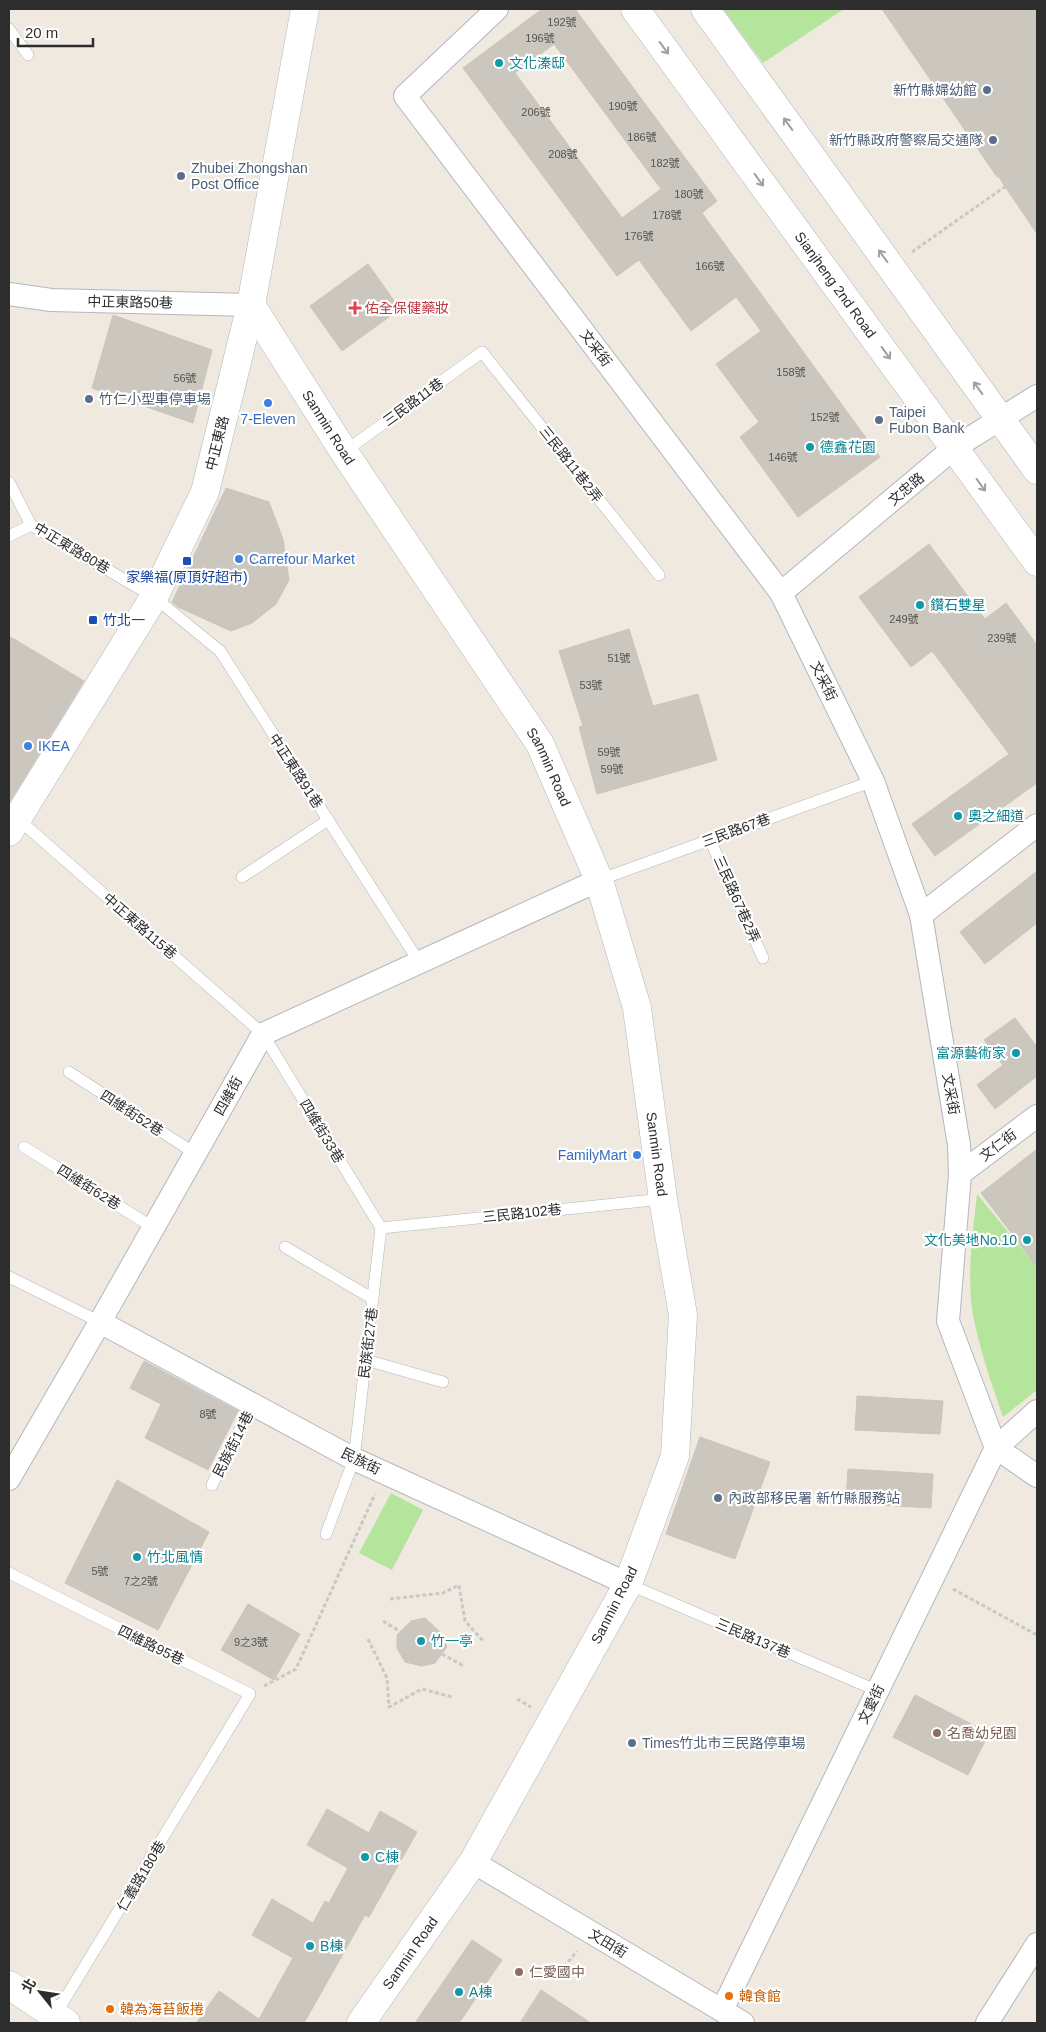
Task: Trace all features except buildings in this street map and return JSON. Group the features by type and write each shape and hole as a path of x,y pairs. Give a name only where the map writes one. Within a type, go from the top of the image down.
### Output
{"street":[{"name":"中正東路","path":"11,821 154,597 205,492 251,305 305,9"},
{"name":"文采街","path":"497,9 405,96 782,593 873,781 920,914 959,1145 960,1174 948,1321 996,1448"},
{"name":"Sianjheng 2nd Road","path":"635,9 1037,562"},
{"path":"705,9 1037,470"},
{"name":"中正東路50巷","path":"9,294 51,300 251,305"},
{"name":"Sanmin Road","path":"251,305 344,452 540,744 599,880 637,1008 663,1199 683,1314 675,1456 628,1584 473,1862 361,2023"},
{"name":"文忠路","path":"782,593 954,448 1037,396"},
{"path":"920,914 1037,825"},
{"path":"263,1034 599,880"},
{"name":"四維街","path":"9,1479 154,1228 263,1034"},
{"name":"文仁街","path":"960,1174 1037,1116"},
{"name":"民族街","path":"100,1322 354,1459 628,1584"},
{"name":"文愛街","path":"722,2010 996,1448 1037,1410"},
{"path":"996,1448 1037,1476"},
{"name":"文田街","path":"473,1862 743,2023"},
{"path":"987,2023 1037,1944"},
{"path":"9,1985 57,2021"}],"lane":[{"path":"9,29 28,55"},
{"name":"三民路11巷","path":"344,452 482,352"},
{"name":"三民路11巷2弄","path":"482,352 659,576"},
{"name":"中正東路80巷","path":"9,482 31,525 154,597"},
{"path":"9,536 31,525"},
{"name":"中正東路91巷","path":"154,597 220,651 419,962"},
{"name":"三民路67巷","path":"599,880 873,781"},
{"path":"242,877 328,820"},
{"name":"中正東路115巷","path":"11,821 263,1034"},
{"name":"三民路67巷2弄","path":"710,840 763,958"},
{"name":"四維街33巷","path":"263,1034 381,1228"},
{"name":"四維街52巷","path":"69,1072 196,1154"},
{"name":"四維街62巷","path":"24,1147 154,1228"},
{"name":"三民路102巷","path":"381,1228 663,1199"},
{"name":"民族街27巷","path":"326,1534 354,1459 381,1228"},
{"path":"285,1246 373,1299"},
{"path":"9,1277 100,1322"},
{"path":"366,1360 443,1382"},
{"name":"民族街14巷","path":"212,1484 253,1404"},
{"name":"四維路95巷","path":"9,1573 250,1694"},
{"name":"三民路137巷","path":"628,1584 878,1691"},
{"name":"仁義路180巷","path":"57,2021 250,1694"}],"path":[{"path":"891,267 1013,181"},
{"path":"250,1694 296,1669 385,1473"},
{"path":"933,1578 1037,1635"},
{"path":"390,1599 443,1593 459,1585 465,1621 484,1641"},
{"path":"383,1621 401,1632"},
{"path":"368,1639 387,1678 389,1707 422,1689 452,1697"},
{"path":"442,1654 464,1666"},
{"path":"556,1977 592,1933"}],"green space":[{"path":"723,9 844,9 763,63"},
{"path":"977,1194 1037,1267 1037,1390 1003,1417 981,1350 972,1309 970,1266"},
{"path":"391,1493 423,1510 392,1570 359,1553"}],"place":[{"name":"文化溱邸","path":"499,63"},
{"name":"新竹縣婦幼館","path":"987,90"},
{"name":"新竹縣政府警察局交通隊","path":"993,140"},
{"name":"Zhubei Zhongshan Post Office","path":"181,176"},
{"name":"佑全保健藥妝","path":"355,308"},
{"name":"竹仁小型車停車場","path":"89,399"},
{"name":"7-Eleven","path":"268,403"},
{"name":"Taipei Fubon Bank","path":"879,420"},
{"name":"德鑫花園","path":"810,447"},
{"name":"Carrefour Market","path":"239,559"},
{"name":"家樂福(原頂好超市)","path":"187,561"},
{"name":"鑽石雙星","path":"920,605"},
{"name":"竹北一","path":"93,620"},
{"name":"IKEA","path":"28,746"},
{"name":"奧之細道","path":"958,816"},
{"name":"富源藝術家","path":"1016,1053"},
{"name":"FamilyMart","path":"637,1155"},
{"name":"文化美地No.10","path":"1027,1240"},
{"name":"內政部移民署 新竹縣服務站","path":"718,1498"},
{"name":"竹北風情","path":"137,1557"},
{"name":"竹一亭","path":"421,1641"},
{"name":"名喬幼兒園","path":"937,1733"},
{"name":"Times竹北市三民路停車場","path":"632,1743"},
{"name":"C棟","path":"365,1857"},
{"name":"B棟","path":"310,1946"},
{"name":"仁愛國中","path":"519,1972"},
{"name":"A棟","path":"459,1992"},
{"name":"韓食館","path":"729,1996"},
{"name":"韓為海苔飯捲","path":"110,2009"}]}
